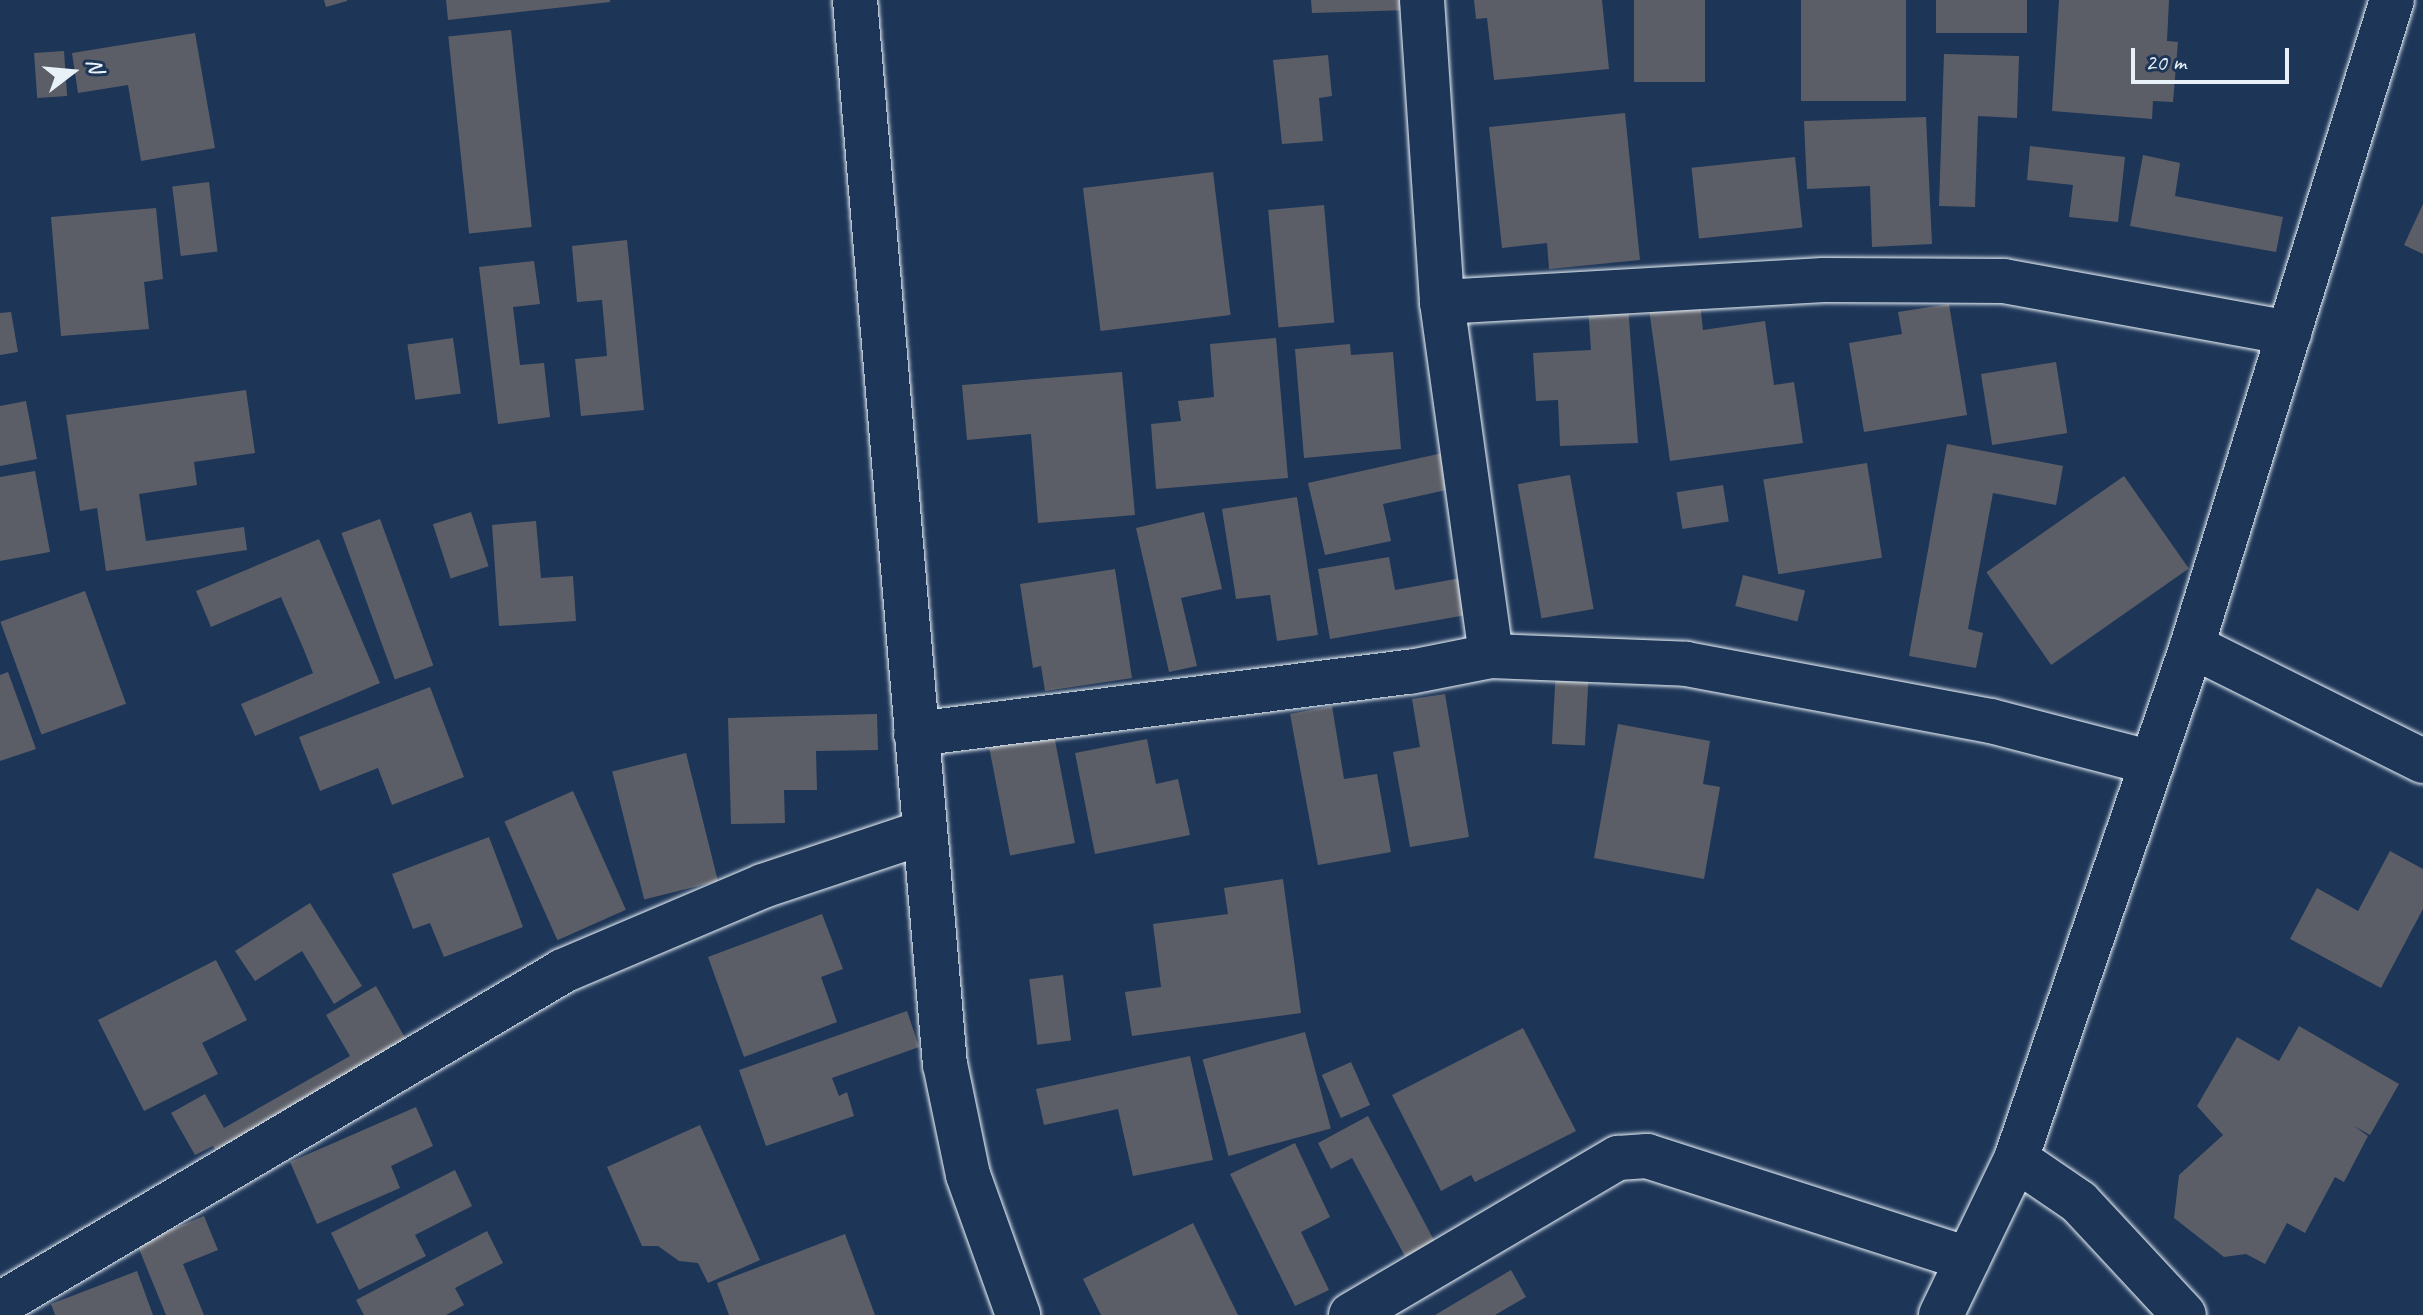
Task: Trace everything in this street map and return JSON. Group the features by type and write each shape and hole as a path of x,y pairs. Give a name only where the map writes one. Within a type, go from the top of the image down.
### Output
{"street":[{"path":"855,0 945,1064 968,1175 1018,1315"},
{"path":"1422,0 1442,302 1491,656"},
{"path":"1941,1315 2016,1159 2148,762 2192,646 2392,0"},
{"path":"1442,302 1823,280 2004,281 2289,333"},
{"path":"2192,646 2423,761"},
{"path":"916,734 1410,672 1491,656 1686,664 1991,721 2148,762"},
{"path":"0,1304 563,971 763,886 924,832"},
{"path":"1351,1315 1618,1158 1647,1156 1968,1259"},
{"path":"2016,1159 2079,1202 2184,1315"}],"building":[{"path":"324,0 347,0 347,1 326,7"},
{"path":"446,0 610,0 610,2 448,20"},
{"path":"1311,0 1410,0 1410,10 1312,13"},
{"path":"1474,0 1602,0 1609,69 1494,80 1487,18 1476,19"},
{"path":"1634,0 1705,0 1705,82 1634,82"},
{"path":"1801,0 1906,0 1906,101 1801,101"},
{"path":"1936,0 2027,0 2027,33 1936,33"},
{"path":"2059,0 2169,0 2167,41 2178,42 2173,102 2153,101 2152,119 2052,111"},
{"path":"511,30 532,227 469,234 448,37"},
{"path":"195,33 215,148 141,161 128,85 78,93 72,53"},
{"path":"64,51 67,96 37,98 34,53"},
{"path":"1944,54 2019,56 2017,118 1978,116 1975,207 1939,206"},
{"path":"1328,55 1332,96 1319,98 1323,141 1282,144 1273,60"},
{"path":"1625,113 1640,260 1549,269 1547,243 1502,248 1489,127"},
{"path":"1926,117 1932,244 1872,247 1870,186 1807,189 1804,121"},
{"path":"2030,146 2125,157 2118,222 2069,217 2073,185 2027,180"},
{"path":"2143,155 2180,163 2175,196 2283,217 2276,252 2130,226"},
{"path":"1795,157 1802,228 1699,238 1692,168"},
{"path":"1213,172 1231,315 1101,331 1083,188"},
{"path":"209,182 218,251 181,256 172,187"},
{"path":"2423,204 2423,254 2404,245"},
{"path":"1324,205 1334,323 1278,327 1268,210"},
{"path":"156,208 163,279 144,282 149,329 61,336 51,217"},
{"path":"627,240 644,410 581,416 575,359 607,356 602,300 577,302 572,246"},
{"path":"534,261 540,304 513,307 520,365 544,363 550,417 498,424 479,267"},
{"path":"1700,303 1703,330 1765,321 1774,385 1794,382 1803,443 1670,461 1649,309"},
{"path":"1949,304 1967,415 1864,432 1849,343 1902,334 1898,312"},
{"path":"1628,305 1638,443 1560,446 1558,400 1536,401 1533,353 1591,350 1588,307"},
{"path":"11,312 18,352 0,355 0,313"},
{"path":"453,338 461,393 415,400 407,344"},
{"path":"1276,338 1288,478 1156,489 1151,424 1181,421 1178,401 1214,397 1210,344"},
{"path":"1350,344 1351,355 1393,352 1401,449 1304,458 1295,349"},
{"path":"2056,362 2067,433 1992,445 1981,374"},
{"path":"1122,372 1135,515 1038,523 1031,434 967,440 962,385"},
{"path":"246,390 255,453 194,462 197,485 139,494 146,541 244,527 247,550 106,571 97,508 80,511 66,415"},
{"path":"26,401 37,459 0,466 0,406"},
{"path":"1947,444 2063,466 2056,505 1993,493 1968,629 1983,633 1976,668 1909,656"},
{"path":"1447,452 1455,488 1383,504 1391,541 1325,555 1308,483"},
{"path":"1867,463 1882,558 1778,574 1763,479"},
{"path":"35,471 50,552 0,561 0,477"},
{"path":"1570,475 1594,609 1541,618 1518,484"},
{"path":"2124,476 2189,569 2051,665 1986,572"},
{"path":"1723,485 1729,522 1682,529 1677,492"},
{"path":"1297,497 1318,635 1277,641 1270,595 1236,599 1222,509"},
{"path":"471,512 489,566 451,579 433,524"},
{"path":"1204,512 1222,589 1181,598 1197,666 1169,672 1136,528"},
{"path":"380,519 433,666 395,680 341,533"},
{"path":"536,521 541,578 573,576 576,621 499,626 492,525"},
{"path":"319,539 380,683 255,736 241,704 313,673 304,650 281,597 211,627 196,591"},
{"path":"1389,557 1395,590 1466,577 1472,614 1330,639 1318,569"},
{"path":"1115,569 1132,678 1045,691 1041,666 1033,668 1020,584"},
{"path":"1743,575 1805,590 1797,622 1735,606"},
{"path":"85,591 126,704 41,735 0,622"},
{"path":"1556,667 1589,669 1585,746 1552,744"},
{"path":"8,672 36,749 0,761 0,675"},
{"path":"430,687 464,777 392,805 378,768 320,791 299,737"},
{"path":"1445,694 1469,837 1410,847 1393,752 1420,747 1412,699"},
{"path":"1332,706 1344,779 1377,774 1391,852 1318,865 1290,714"},
{"path":"877,714 878,750 816,751 817,790 784,790 785,823 731,824 728,718"},
{"path":"1618,724 1710,741 1703,784 1720,787 1704,879 1594,858"},
{"path":"1053,730 1075,843 1010,855 988,743"},
{"path":"1147,739 1156,784 1178,779 1190,835 1095,854 1075,753"},
{"path":"686,753 718,881 644,899 612,771"},
{"path":"573,791 626,910 557,940 504,822"},
{"path":"489,837 523,927 444,957 430,923 413,929 392,874"},
{"path":"2390,851 2423,869 2423,909 2381,988 2290,939 2317,888 2358,911"},
{"path":"1283,879 1301,1013 1132,1036 1125,992 1161,987 1153,924 1228,914 1224,888"},
{"path":"310,903 362,986 334,1004 302,951 255,981 235,951"},
{"path":"822,914 843,969 821,977 837,1022 744,1057 708,957"},
{"path":"216,960 247,1020 202,1043 218,1074 144,1111 98,1020"},
{"path":"1063,975 1071,1041 1037,1045 1029,979"},
{"path":"376,986 413,1052 222,1160 213,1146 195,1155 171,1113 205,1094 224,1128 350,1056 326,1015"},
{"path":"907,1011 919,1047 832,1078 839,1096 847,1092 854,1116 766,1146 739,1070"},
{"path":"2299,1026 2399,1084 2370,1135 2354,1126 2368,1136 2344,1182 2335,1177 2305,1233 2287,1223 2265,1264 2246,1254 2224,1257 2174,1218 2179,1175 2223,1135 2197,1106 2237,1037 2279,1061"},
{"path":"1523,1028 1576,1131 1475,1182 1471,1175 1441,1191 1392,1095"},
{"path":"1305,1032 1331,1129 1228,1156 1203,1059"},
{"path":"1190,1056 1213,1160 1133,1176 1118,1109 1044,1125 1036,1089"},
{"path":"1351,1062 1370,1105 1341,1118 1322,1075"},
{"path":"416,1107 433,1146 391,1166 400,1188 317,1224 290,1162"},
{"path":"1368,1116 1436,1244 1407,1260 1352,1158 1331,1169 1318,1143"},
{"path":"700,1125 760,1260 708,1283 698,1263 679,1261 658,1246 642,1246 607,1167"},
{"path":"1295,1143 1330,1217 1301,1232 1329,1290 1295,1306 1230,1174"},
{"path":"455,1170 472,1206 415,1235 426,1256 359,1290 331,1233"},
{"path":"204,1216 218,1250 183,1264 204,1315 166,1315 137,1244"},
{"path":"1193,1223 1238,1315 1101,1315 1083,1279"},
{"path":"487,1231 503,1263 455,1288 464,1305 446,1315 364,1315 356,1300"},
{"path":"845,1234 875,1315 729,1315 717,1283"},
{"path":"1511,1270 1526,1297 1495,1315 1435,1315"},
{"path":"137,1271 153,1315 55,1315 51,1304"}]}
